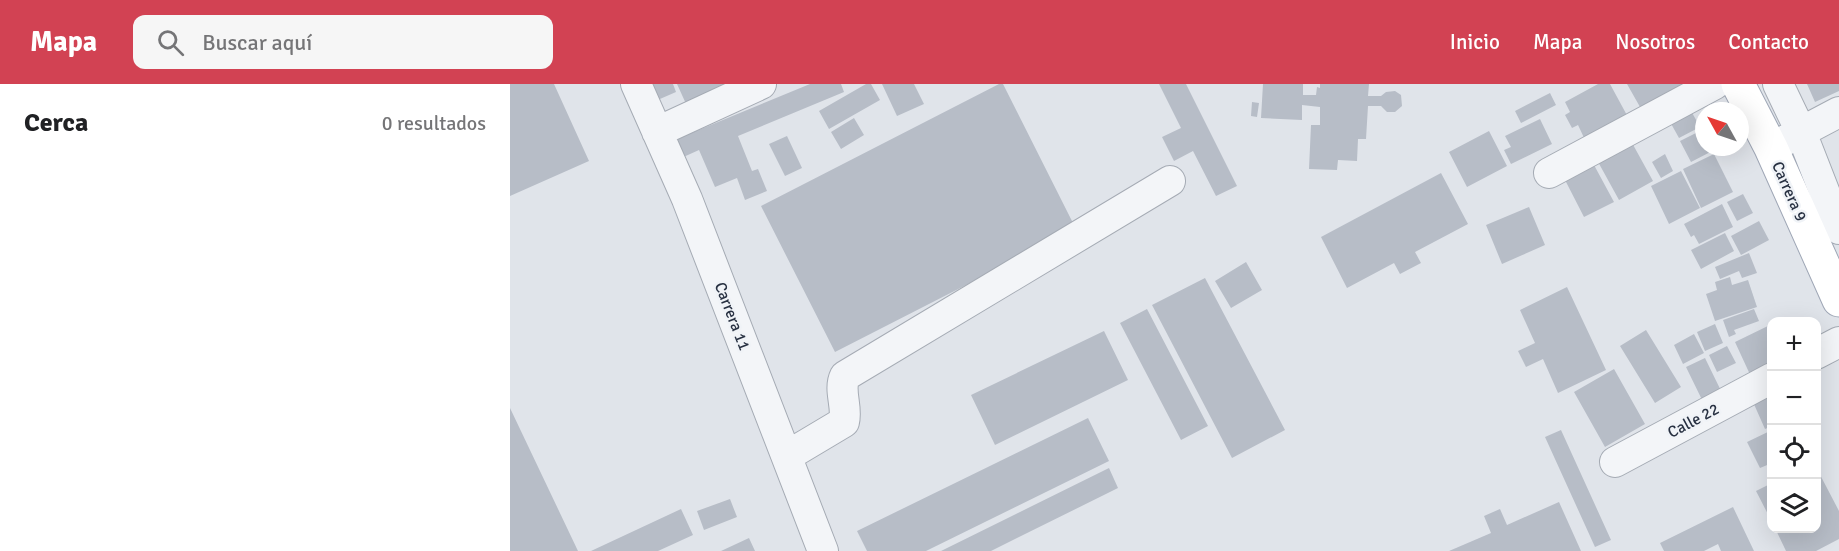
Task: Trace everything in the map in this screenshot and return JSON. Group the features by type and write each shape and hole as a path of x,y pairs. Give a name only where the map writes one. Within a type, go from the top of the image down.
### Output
{"main road":[{"name":"Carrera 9","path":"1738,84 1831,260 1839,300"}],"street":[{"name":"Carrera 11","path":"636,84 687,199 824,551"},
{"path":"657,132 761,84"},
{"path":"1549,173 1715,84"},
{"path":"1778,84 1801,132 1839,229"},
{"path":"1771,148 1839,112"},
{"path":"787,456 844,422 846,415 842,382 845,376 1170,181"},
{"path":"1821,351 1839,342"},
{"name":"Calle 22","path":"1615,462 1767,381"}],"building":[{"path":"510,84 554,84 589,161 510,196"},
{"path":"646,84 673,84 676,92 653,102"},
{"path":"677,84 724,84 726,89 687,106"},
{"path":"810,84 841,84 844,92 738,136 752,171 758,169 767,191 745,200 737,178 715,187 699,150 679,159 672,141"},
{"path":"866,84 871,84 880,100 829,129 819,111"},
{"path":"882,84 914,84 924,104 897,116"},
{"path":"999,84 1003,84 1076,229 835,352 761,206"},
{"path":"1159,84 1186,84 1237,186 1216,196 1193,151 1174,161 1162,137 1181,128"},
{"path":"1263,84 1303,84 1303,95 1316,95 1320,84 1369,84 1368,96 1381,96 1386,92 1395,91 1401,95 1402,106 1395,112 1387,112 1381,106 1368,106 1366,139 1358,139 1357,161 1338,160 1337,170 1309,169 1311,125 1320,125 1320,107 1302,105 1302,120 1261,118"},
{"path":"1598,84 1610,84 1629,119 1586,142 1578,125 1572,128 1565,115 1570,112 1565,102"},
{"path":"1627,84 1691,84 1644,114"},
{"path":"1807,84 1839,84 1839,91 1815,102"},
{"path":"1550,93 1556,105 1521,123 1515,111"},
{"path":"1252,102 1259,103 1257,117 1251,116"},
{"path":"1690,109 1695,118 1695,130 1679,138 1669,120"},
{"path":"854,118 864,135 841,149 831,132"},
{"path":"1540,119 1552,144 1511,164 1504,150 1511,147 1505,136"},
{"path":"1489,131 1507,166 1467,187 1449,152"},
{"path":"1695,134 1695,156 1703,156 1691,162 1680,141"},
{"path":"787,136 802,168 785,176 769,144"},
{"path":"1631,141 1653,181 1619,200 1597,160"},
{"path":"1665,154 1673,171 1661,178 1652,162"},
{"path":"1710,156 1715,156 1733,192 1701,208 1683,169"},
{"path":"1594,165 1614,202 1584,217 1565,180"},
{"path":"1681,171 1700,208 1669,224 1651,186"},
{"path":"1441,173 1468,224 1415,252 1421,263 1400,274 1394,263 1347,288 1321,237"},
{"path":"1743,194 1753,213 1737,221 1727,202"},
{"path":"1722,204 1733,227 1699,244 1694,235 1691,237 1684,224"},
{"path":"1529,207 1545,245 1502,264 1486,225"},
{"path":"1759,221 1769,240 1741,255 1731,236"},
{"path":"1725,233 1734,251 1701,269 1691,250"},
{"path":"1749,253 1757,273 1742,278 1739,271 1720,279 1715,267"},
{"path":"1246,262 1262,290 1231,308 1215,281"},
{"path":"1730,277 1732,285 1748,280 1757,307 1715,321 1706,294 1717,290 1715,282"},
{"path":"1205,278 1285,430 1232,458 1152,305"},
{"path":"1567,287 1606,370 1558,393 1543,359 1526,367 1518,351 1535,343 1520,310"},
{"path":"1147,309 1208,426 1181,440 1120,323"},
{"path":"1754,309 1759,321 1734,330 1736,334 1729,337 1723,320"},
{"path":"1715,324 1723,343 1705,351 1697,332"},
{"path":"1767,326 1767,374 1753,381 1735,342"},
{"path":"1646,330 1681,387 1655,403 1620,346"},
{"path":"1104,331 1128,380 995,445 971,395"},
{"path":"1694,334 1704,353 1683,364 1674,345"},
{"path":"1727,346 1736,363 1717,372 1709,355"},
{"path":"1705,358 1725,399 1706,408 1686,367"},
{"path":"1614,369 1645,424 1605,447 1574,392"},
{"path":"1767,392 1767,428 1765,429 1753,402"},
{"path":"510,408 578,551 510,551"},
{"path":"1088,418 1109,461 926,551 867,551 857,531"},
{"path":"1561,430 1611,540 1595,547 1545,437"},
{"path":"1767,432 1767,465 1760,468 1747,442"},
{"path":"1109,468 1118,488 991,551 941,551"},
{"path":"1821,477 1839,511 1839,539 1816,551 1786,551 1777,533 1821,533"},
{"path":"1767,486 1767,512 1756,491"},
{"path":"730,499 737,517 704,530 697,511"},
{"path":"1559,502 1581,551 1449,551 1491,533 1484,516 1500,509 1507,525"},
{"path":"1733,507 1754,551 1721,551 1718,544 1704,551 1664,551 1660,543"},
{"path":"681,509 693,535 658,551 591,551"},
{"path":"749,538 755,551 721,551"}]}
